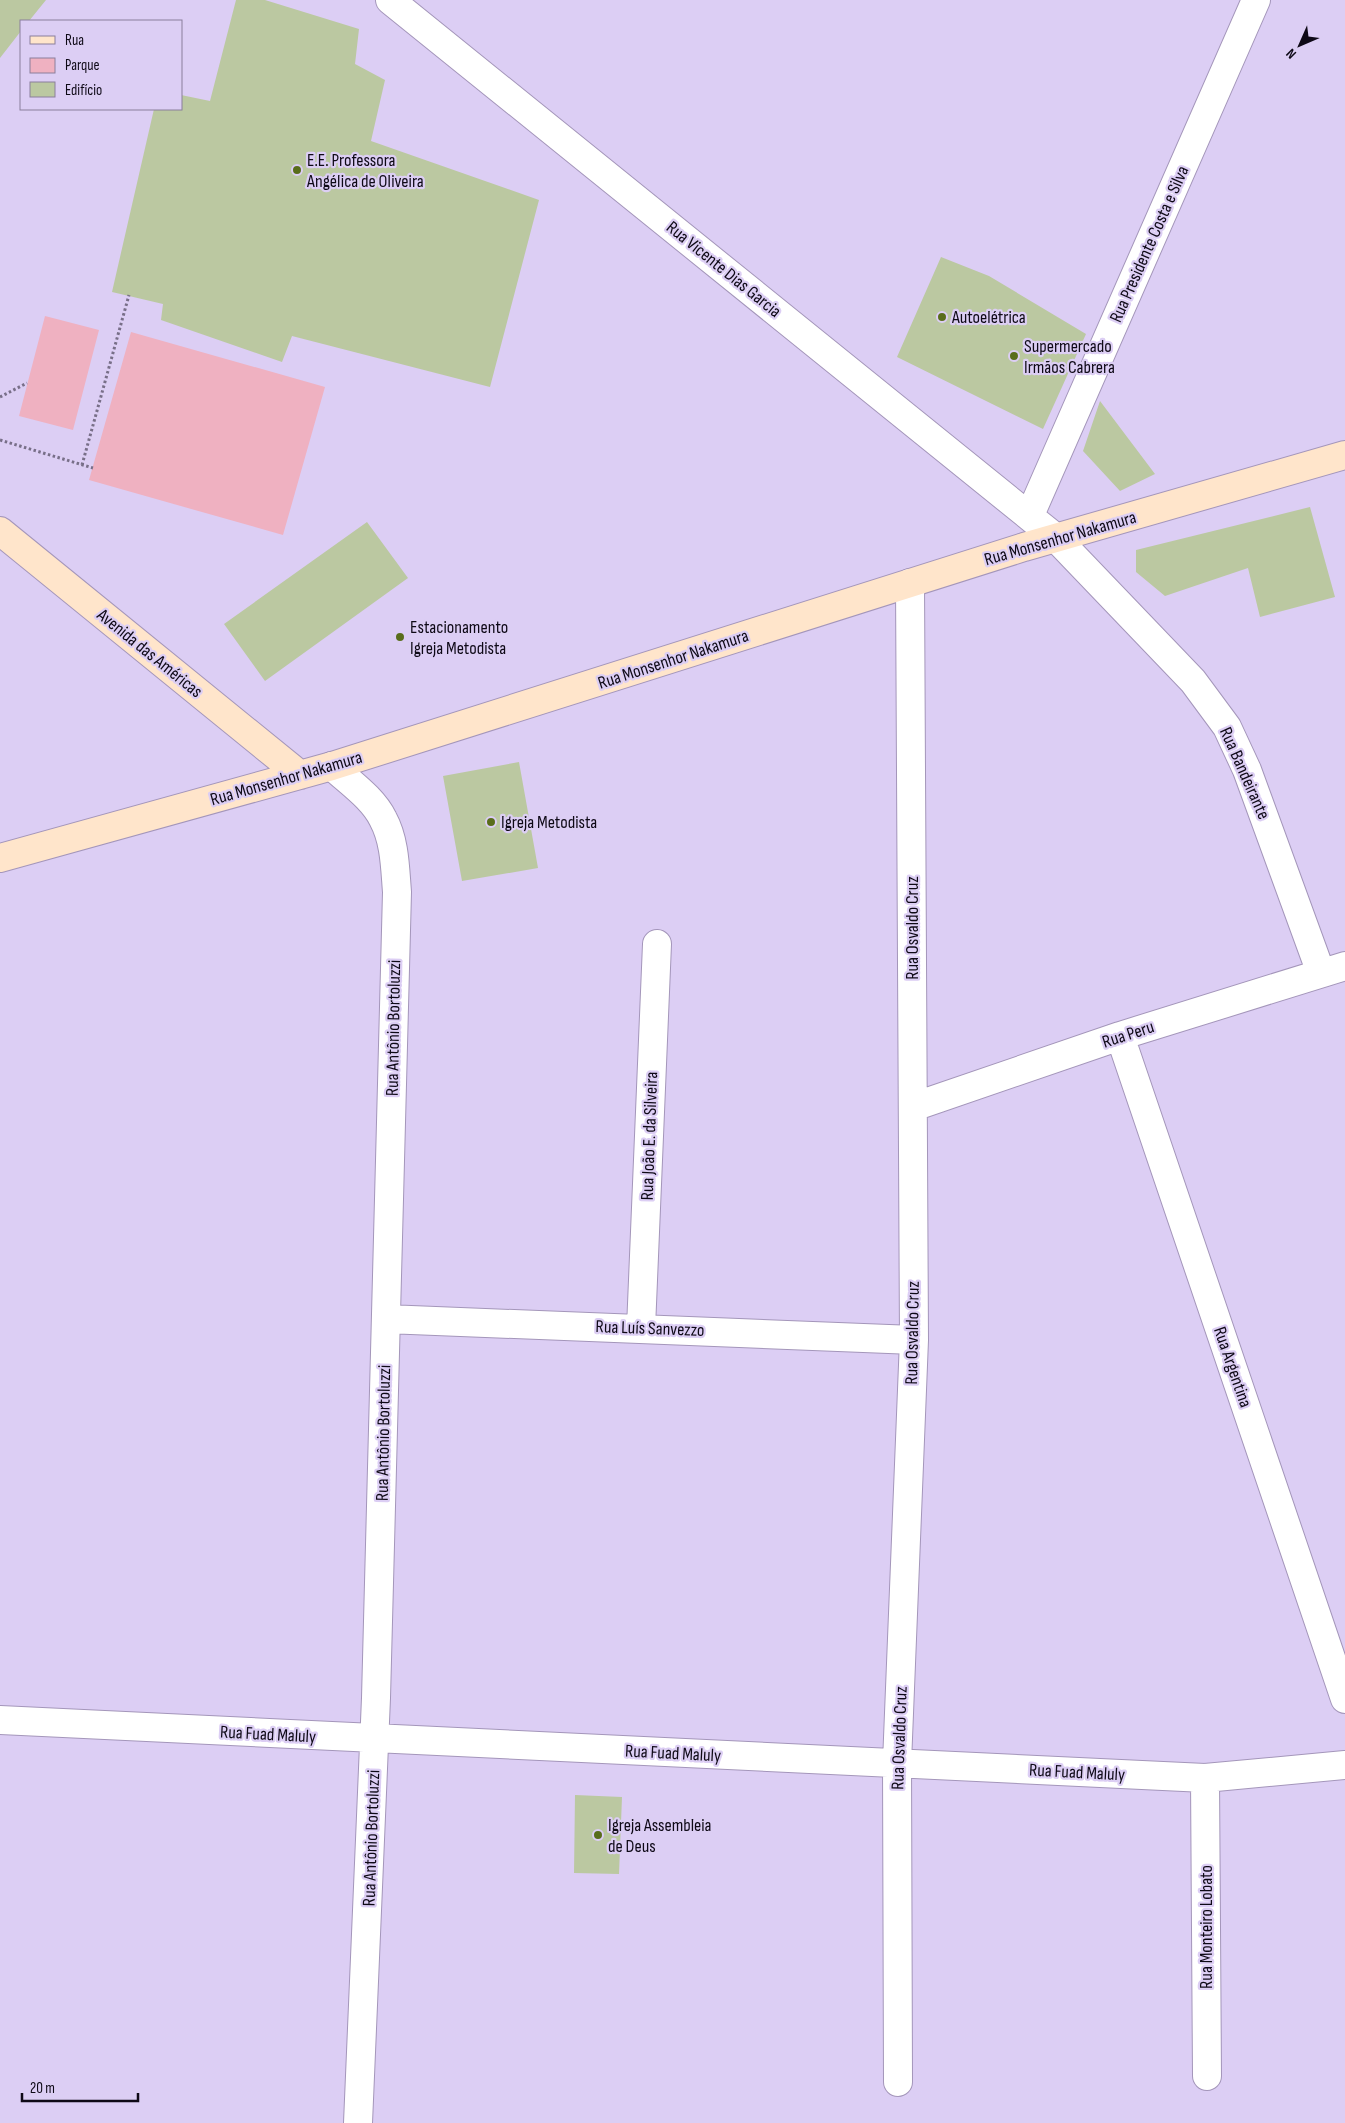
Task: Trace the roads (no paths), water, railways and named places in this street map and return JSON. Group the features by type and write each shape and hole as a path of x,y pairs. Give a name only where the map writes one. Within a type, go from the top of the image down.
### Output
{"main road":[{"name":"Rua Monsenhor Nakamura","path":"0,858 332,766 1056,538 1345,454"},
{"name":"Avenida das Américas","path":"0,531 300,775"}],"street":[{"name":"Rua Vicente Dias Garcia","path":"390,0 1030,515 1056,538"},
{"name":"Rua Presidente Costa e Silva","path":"1030,515 1256,0"},
{"name":"Rua Bandeirante","path":"1056,538 1193,681 1227,727 1333,969"},
{"name":"Rua Osvaldo Cruz","path":"898,2082 897,1763 914,1340 910,583"},
{"name":"Rua Antônio Bortoluzzi","path":"332,766 365,796 383,819 394,856 397,892 374,1739 358,2123"},
{"name":"Rua João E. da Silveira","path":"641,1328 657,944"},
{"name":"Rua Peru","path":"913,1107 1120,1036 1333,969"},
{"name":"Rua Argentina","path":"1120,1036 1345,1698"},
{"name":"Rua Luís Sanvezzo","path":"386,1319 914,1340"},
{"name":"Rua Fuad Maluly","path":"0,1720 1204,1778 1345,1765"},
{"name":"Rua Monteiro Lobato","path":"1204,1778 1207,2076"}],"place":[{"name":"E.E. Professora Angélica de Oliveira","path":"297,170"},
{"name":"Autoelétrica","path":"942,317"},
{"name":"Supermercado Irmãos Cabrera","path":"1014,356"},
{"name":"Estacionamento Igreja Metodista","path":"400,637"},
{"name":"Igreja Metodista","path":"491,822"},
{"name":"Igreja Assembleia de Deus","path":"598,1835"}]}
